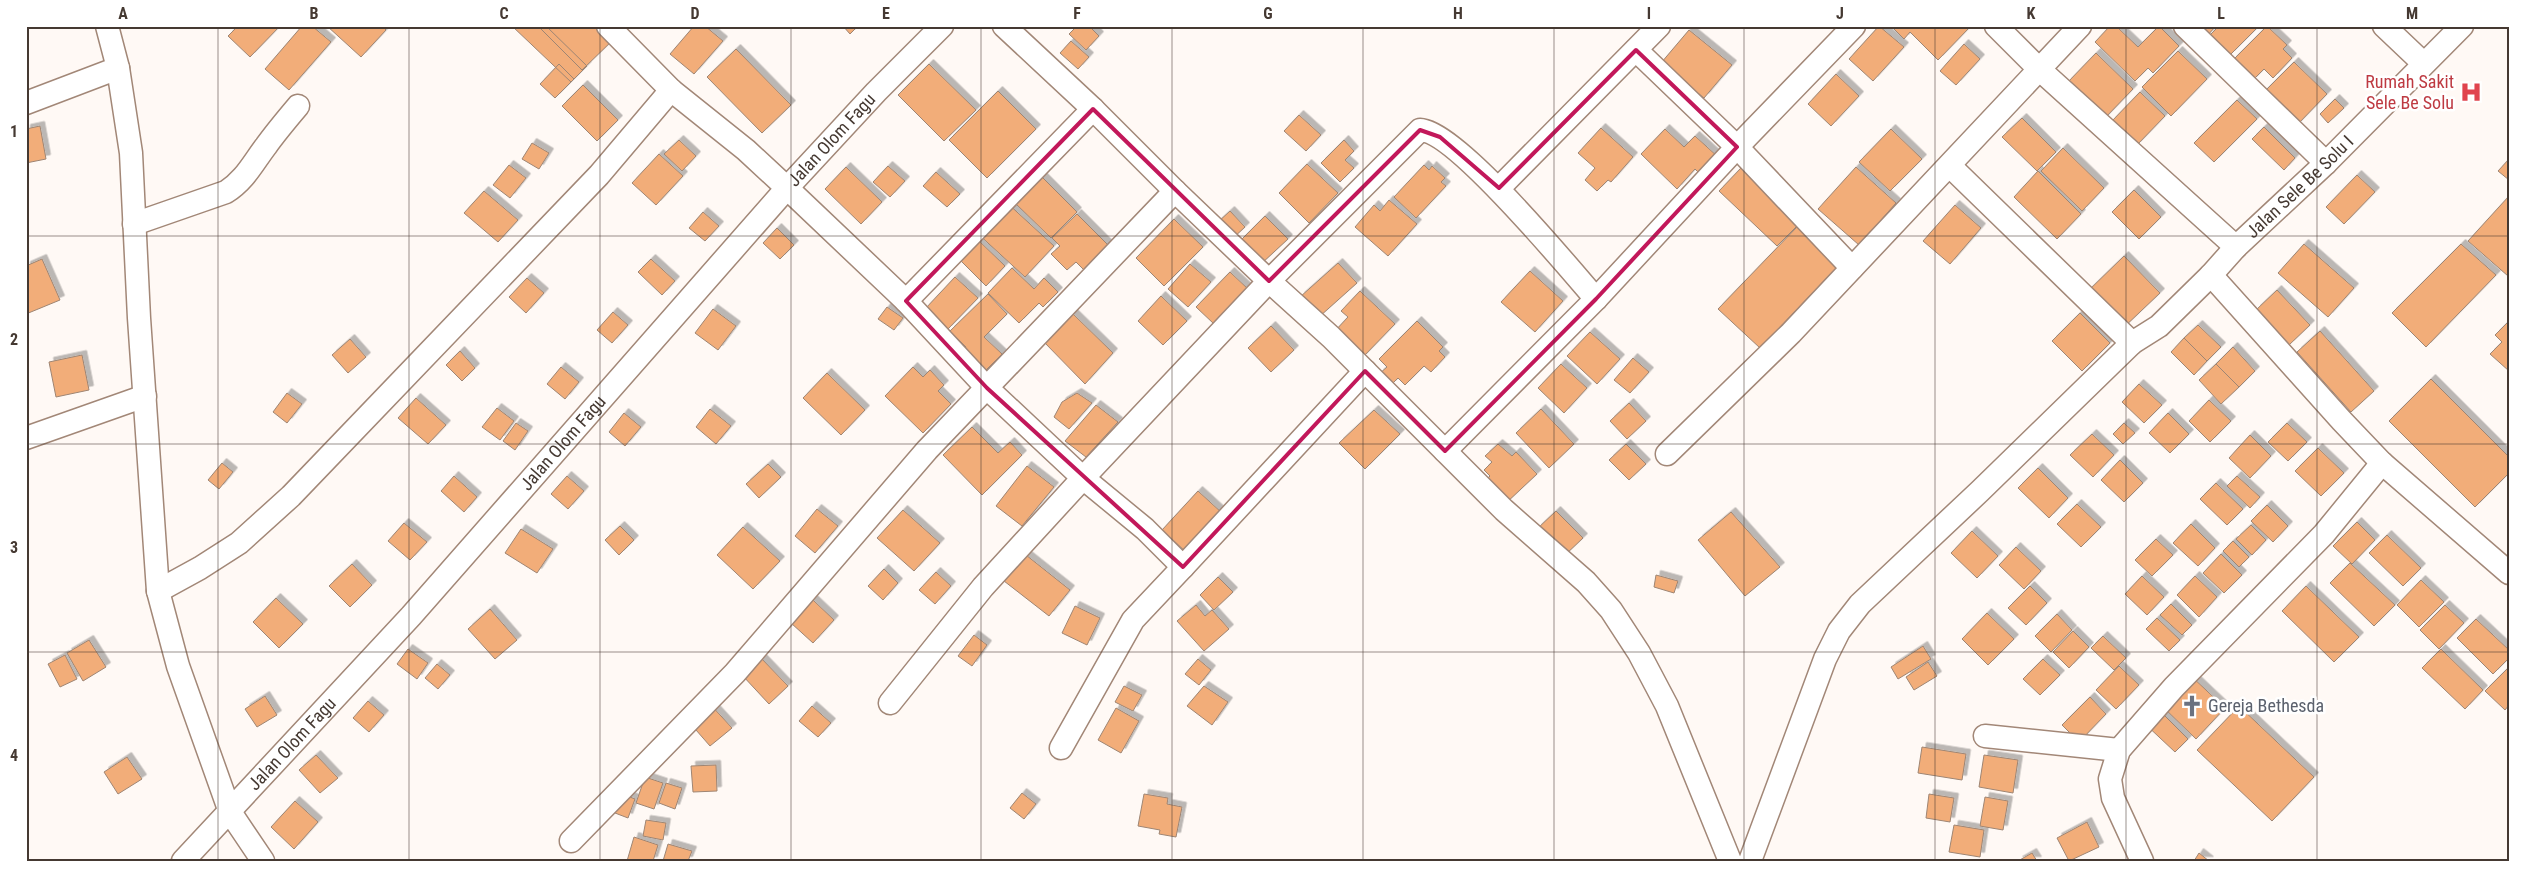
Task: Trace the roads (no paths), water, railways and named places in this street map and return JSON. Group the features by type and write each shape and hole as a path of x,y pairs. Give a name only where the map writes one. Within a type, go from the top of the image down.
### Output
{"street":[{"path":"107,26 118,68 130,153 158,591 178,666 230,812 263,861"},
{"path":"608,26 671,90 746,150 787,188 906,301 987,388 1083,478 1145,529 1183,567"},
{"name":"Jalan Olom Fagu","path":"183,861 418,609 787,188 876,92 942,26"},
{"path":"1004,26 1093,109 1175,192 1365,370 1504,510 1586,582 1611,610 1639,653 1667,706 1730,861"},
{"path":"1499,188 1659,26"},
{"path":"1445,451 1596,299 1737,147 1854,26"},
{"path":"1996,26 2040,69 2236,247"},
{"path":"1667,454 1791,334 2080,26"},
{"path":"2185,26 2326,163"},
{"path":"2384,26 2424,63"},
{"name":"Jalan Sele Be Solu I","path":"1750,861 1825,659 1839,631 1860,604 1980,491 2132,342 2159,326 2211,275 2236,247 2326,163 2462,26"},
{"path":"1636,50 1737,147 1852,268"},
{"path":"26,104 118,68"},
{"path":"158,591 200,568 239,543 291,496 599,175 671,90"},
{"path":"134,224 226,192 236,186 249,173 265,147 298,106"},
{"path":"906,301 1093,109"},
{"path":"890,703 983,588 1083,478 1269,281 1420,130 1428,130 1440,137 1499,188 1596,299"},
{"path":"1950,166 2132,342"},
{"path":"571,841 735,673 927,450 1175,192"},
{"path":"2211,275 2382,463 2509,573"},
{"path":"1061,748 1133,620 1365,370"},
{"path":"26,438 145,396"},
{"path":"2142,861 2113,798 2110,779 2119,750 2174,687 2324,534 2382,463"},
{"path":"1985,736 2119,750"}],"place":[{"name":"Rumah Sakit Sele Be Solu","path":"2471,92"},
{"name":"Gereja Bethesda","path":"2192,706"}]}
